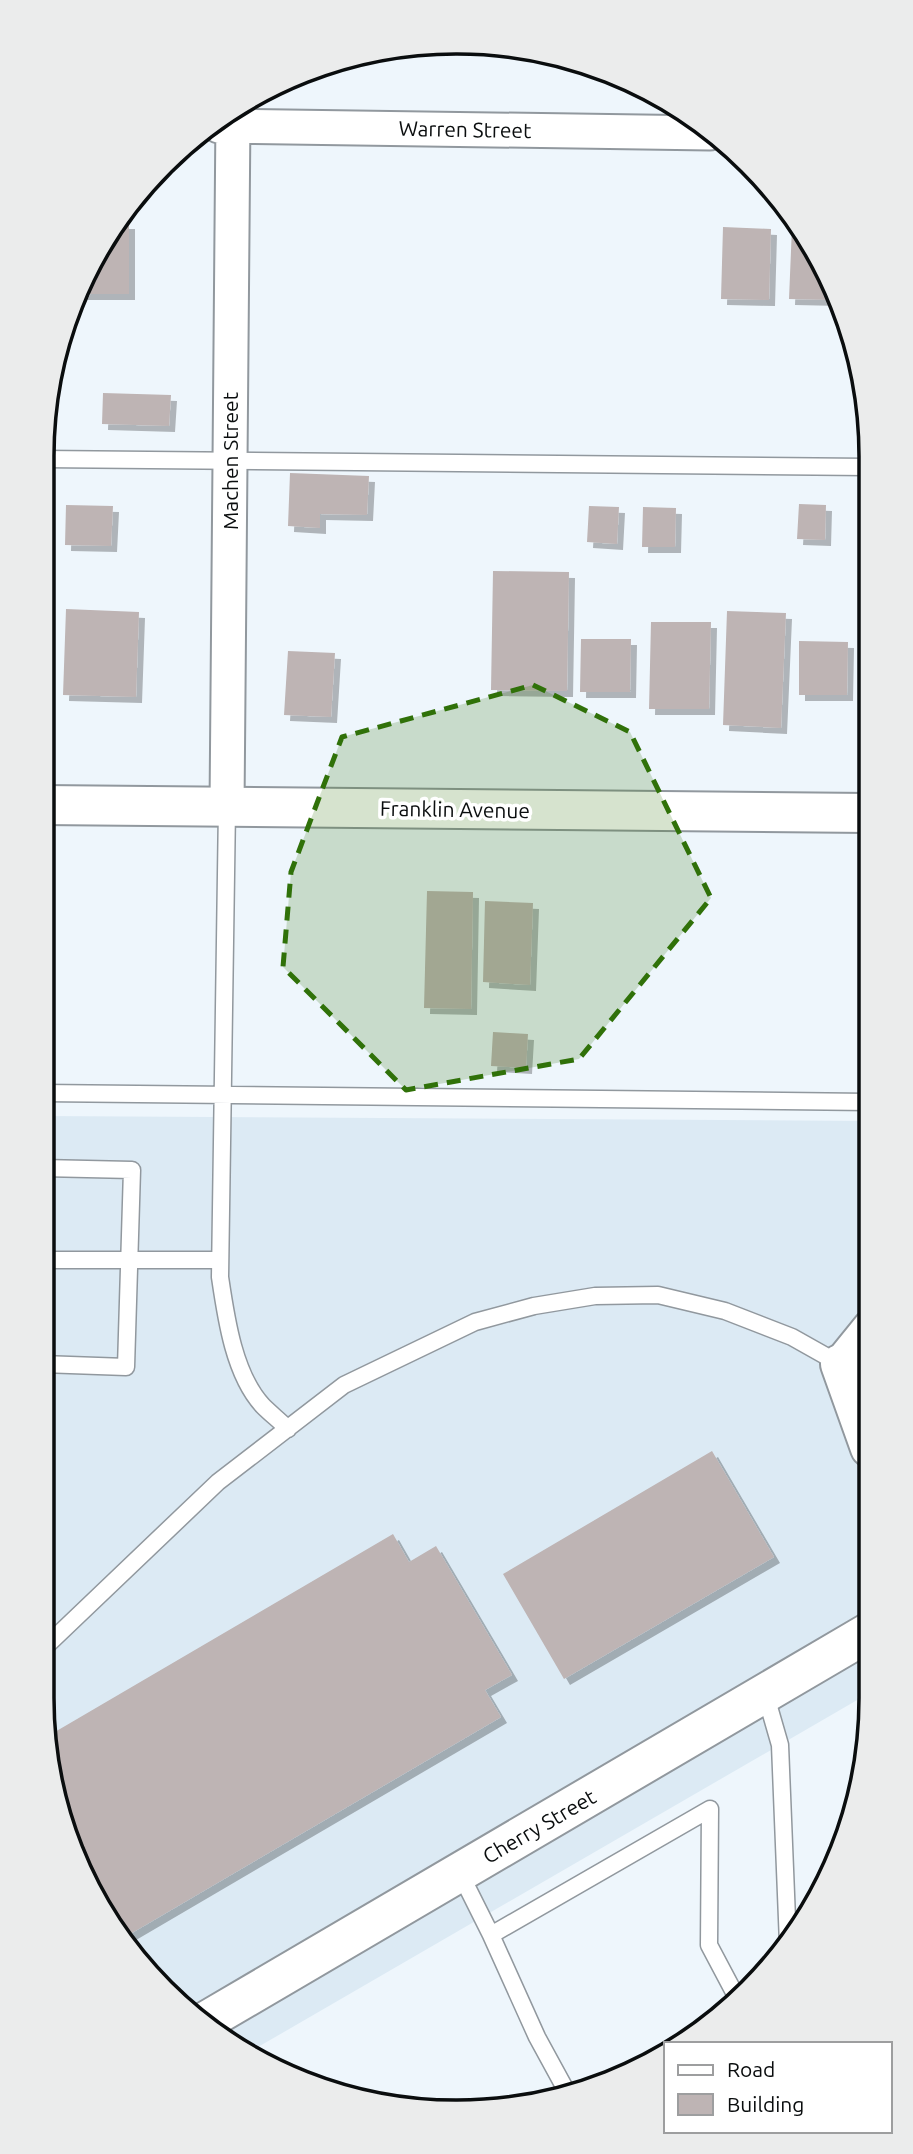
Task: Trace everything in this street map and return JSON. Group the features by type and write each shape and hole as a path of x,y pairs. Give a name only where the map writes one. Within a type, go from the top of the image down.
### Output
{"main road":[{"name":"Franklin Avenue","path":"54,806 859,813"},
{"path":"840,1364 859,1417"},
{"path":"768,1691 859,1612"},
{"name":"Cherry Street","path":"212,2017 859,1638"}],"street":[{"name":"Warren Street","path":"232,123 694,132"},
{"name":"Machen Street","path":"227,807 230,460 228,126"},
{"path":"859,1341 840,1364 859,1380"}],"lane":[{"path":"54,459 859,467"},
{"path":"227,807 220,1277 228,1328 239,1366 261,1405 288,1429"},
{"path":"54,1093 859,1102"},
{"path":"54,1168 132,1170 126,1367 54,1364"},
{"path":"54,1259 220,1260"},
{"path":"54,1639 218,1482 344,1385 475,1322 534,1306 595,1296 658,1295 725,1311 792,1337 840,1364"},
{"path":"768,1691 780,1745 787,1926"},
{"path":"491,1935 710,1809 709,1945 733,1990"},
{"path":"460,1873 537,2037 563,2085"}],"highlighted area":[{"path":"533,685 630,732 711,898 579,1059 406,1090 283,967 291,872 342,737"}],"shaded area":[{"path":"54,1116 859,1121 859,1699 258,2047 212,2017 154,1963 108,1899 76,1827 62,1776 54,1698"}],"building":[{"path":"129,223 129,294 89,294 108,255"},
{"path":"723,227 771,229 769,300 721,299"},
{"path":"792,234 827,300 789,299"},
{"path":"103,393 171,395 169,426 102,424"},
{"path":"290,473 369,476 367,515 320,514 320,528 288,526"},
{"path":"799,504 826,505 825,540 797,539"},
{"path":"66,505 113,506 111,546 65,545"},
{"path":"589,506 619,507 617,544 587,542"},
{"path":"643,507 676,508 675,547 642,547"},
{"path":"493,571 569,572 567,691 491,690"},
{"path":"66,609 139,612 136,697 63,695"},
{"path":"727,611 786,613 781,728 723,725"},
{"path":"651,622 711,622 709,709 649,709"},
{"path":"581,639 631,639 630,692 580,692"},
{"path":"799,641 848,642 847,695 799,695"},
{"path":"288,651 335,653 331,717 284,715"},
{"path":"427,891 473,892 471,1009 424,1008"},
{"path":"485,901 533,903 530,985 483,982"},
{"path":"493,1032 528,1034 526,1068 491,1066"},
{"path":"712,1451 774,1557 564,1679 503,1574"},
{"path":"393,1534 409,1562 436,1546 512,1675 485,1690 501,1717 131,1934 108,1899 76,1827 62,1776 56,1731"}]}
